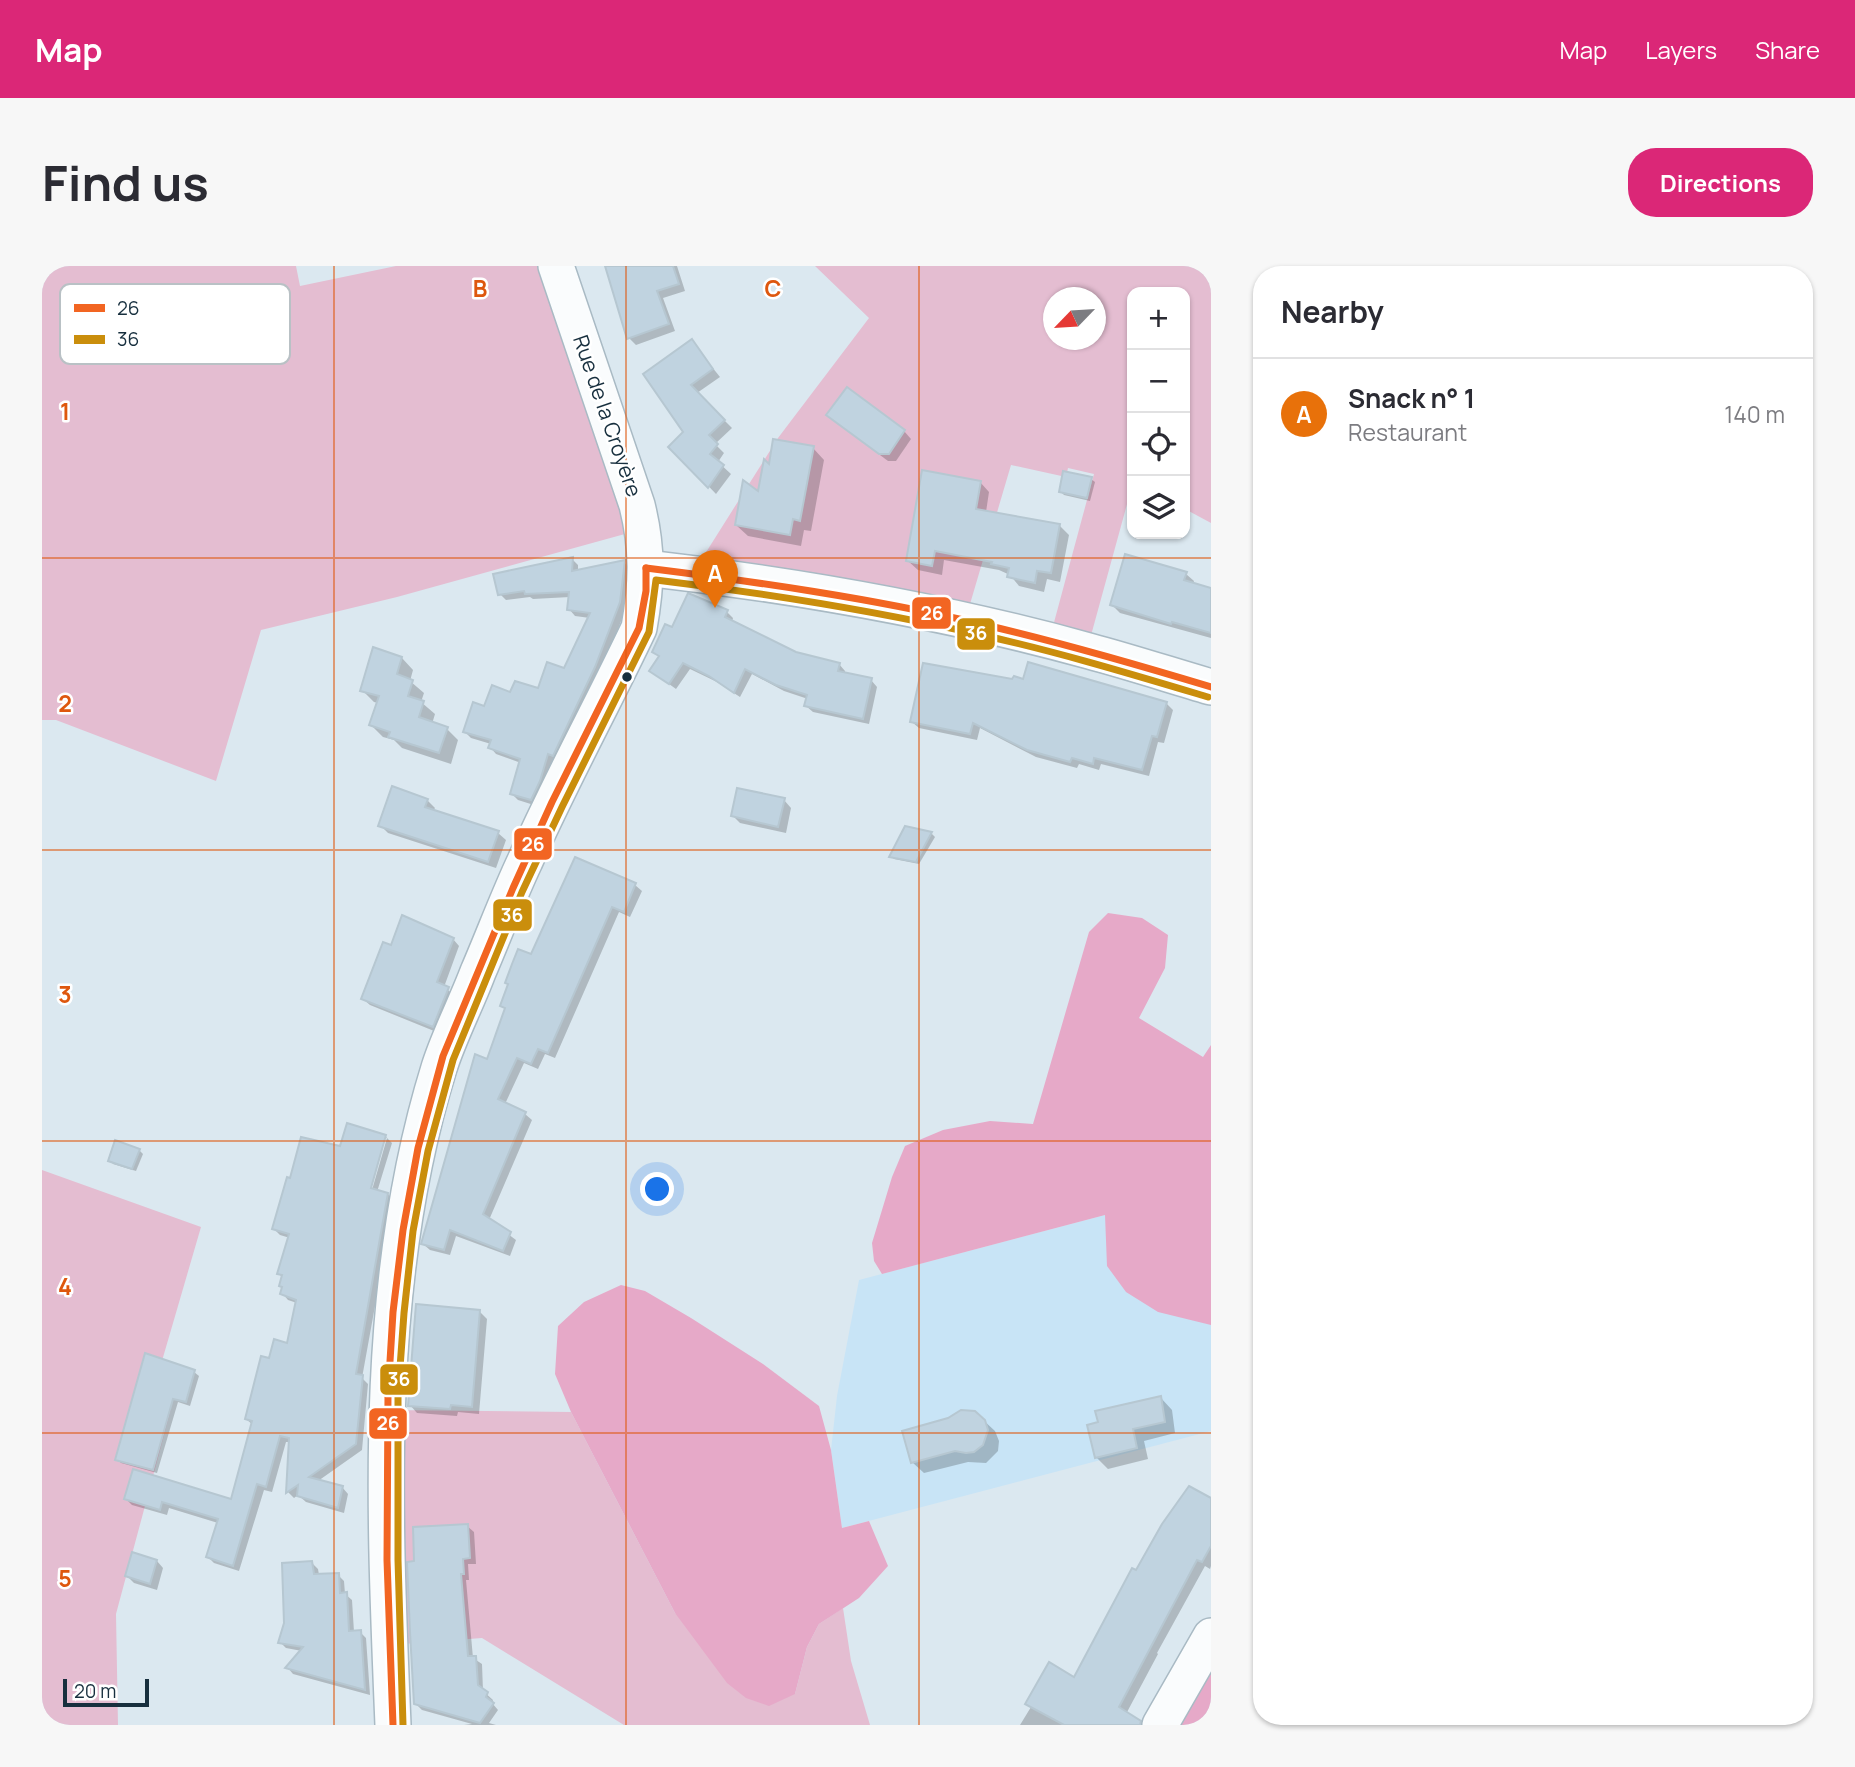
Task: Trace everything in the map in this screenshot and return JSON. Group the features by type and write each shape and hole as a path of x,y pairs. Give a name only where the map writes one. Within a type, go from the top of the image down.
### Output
{"street":[{"name":"Rue de la Croyère","path":"393,1725 386,1474 388,1366 407,1197 440,1067 525,859 639,628 646,591 646,545 637,505 556,266"},
{"path":"646,568 828,593 965,621 1087,650 1211,687"},
{"path":"1160,1725 1211,1636"}],"shaded area":[{"path":"42,266 296,266 300,286 396,266 556,266 643,529 397,597 261,630 216,781 56,720 42,720"},
{"path":"815,266 1211,266 1211,523 1190,512 1190,287 1127,287 1127,504 1087,650 1049,641 1094,474 1068,468 1066,477 1011,465 965,621 693,573 778,438 869,318"},
{"path":"1108,913 1142,918 1168,935 1165,968 1139,1018 1203,1057 1211,1045 1211,1325 1158,1312 1126,1292 1107,1266 1105,1215 882,1274 874,1261 872,1243 892,1177 905,1146 943,1130 990,1121 1033,1124 1089,932"},
{"path":"42,1170 201,1227 150,1402 171,1409 116,1614 118,1725 42,1725"},
{"path":"1211,1192 1211,1431 842,1528 831,1450 837,1396 859,1280 1105,1215"},
{"path":"621,1285 645,1291 691,1318 763,1364 819,1406 831,1450 842,1528 869,1521 888,1566 859,1598 819,1624 807,1647 795,1694 769,1706 746,1698 727,1683 675,1613 571,1412 555,1374 558,1326 584,1302"},
{"path":"387,1410 571,1412 675,1613 795,1694 807,1647 819,1624 843,1608 851,1661 870,1725 624,1725 482,1638 390,1645"},
{"path":"1211,1636 1211,1725 1160,1725"}],"building":[{"path":"605,266 673,266 679,284 657,291 669,324 627,339"},
{"path":"692,339 713,369 691,385 725,420 709,435 718,444 710,454 724,465 708,488 668,447 683,432 643,374"},
{"path":"847,387 905,430 889,454 879,454 826,415"},
{"path":"773,439 814,446 800,521 793,519 790,535 735,525 743,480 758,491 764,459 769,464"},
{"path":"922,470 981,481 976,509 1060,524 1051,573 1037,571 1035,583 1007,577 1009,568 991,564 992,562 935,551 932,566 906,561"},
{"path":"1063,471 1092,477 1087,498 1059,492"},
{"path":"1125,554 1187,572 1184,580 1211,588 1211,633 1110,605"},
{"path":"573,557 572,571 625,560 620,602 595,667 553,756 548,754 531,800 510,794 520,759 488,748 491,740 463,732 473,702 484,706 492,685 510,692 515,681 538,688 547,662 564,668 590,613 567,610 569,592 525,594 524,591 498,595 493,574"},
{"path":"688,593 728,610 725,617 796,652 840,663 838,671 872,678 863,719 804,706 807,695 776,685 745,669 734,693 683,663 669,684 649,671 659,656 652,652 665,624 672,627"},
{"path":"373,647 402,657 397,674 413,680 408,696 424,701 419,717 448,727 439,753 388,737 390,732 369,725 379,696 360,691"},
{"path":"1028,662 1167,702 1157,737 1152,736 1142,770 1094,758 1093,764 1072,758 1070,762 1027,750 973,723 970,734 910,722 923,663 1023,679"},
{"path":"392,786 428,799 425,807 499,831 488,862 378,826"},
{"path":"737,788 785,798 778,827 731,816"},
{"path":"905,826 932,832 916,862 889,857"},
{"path":"575,857 636,883 624,912 612,907 548,1053 538,1049 531,1064 517,1058 498,1099 526,1112 483,1214 511,1232 503,1251 450,1230 444,1250 421,1244 475,1054 487,1059 505,1008 500,1006 508,984 505,983 518,949 531,954"},
{"path":"402,915 454,938 437,982 449,987 433,1027 361,999 383,942 391,945"},
{"path":"347,1123 386,1135 371,1188 388,1193 356,1374 363,1375 356,1444 309,1477 343,1486 338,1508 297,1496 298,1485 286,1493 289,1438 280,1436 266,1487 257,1484 233,1566 206,1557 218,1519 162,1502 160,1510 124,1499 133,1469 231,1499 252,1421 245,1419 261,1356 269,1358 274,1339 287,1343 296,1300 280,1294 282,1275 277,1274 289,1234 272,1229 287,1177 290,1178 301,1137 340,1146"},
{"path":"115,1140 140,1149 132,1169 108,1161"},
{"path":"416,1304 480,1310 472,1407 451,1405 450,1409 408,1406"},
{"path":"145,1353 195,1370 186,1402 173,1399 153,1470 115,1460"},
{"path":"1161,1396 1165,1422 1133,1429 1137,1448 1095,1458 1087,1425 1098,1422 1095,1411"},
{"path":"961,1410 975,1411 985,1420 988,1430 983,1445 974,1452 955,1451 911,1463 902,1431 948,1418"},
{"path":"1189,1486 1211,1498 1211,1546 1202,1562 1197,1560 1119,1707 1141,1721 1140,1725 1064,1725 1025,1704 1049,1662 1074,1677 1132,1568 1136,1570 1162,1524"},
{"path":"468,1524 470,1558 463,1559 464,1574 461,1574 468,1656 476,1656 478,1685 488,1692 486,1697 494,1703 480,1723 414,1704 407,1562 414,1561 413,1527"},
{"path":"132,1552 157,1560 150,1584 125,1576"},
{"path":"312,1561 314,1574 339,1573 340,1593 347,1592 349,1631 361,1630 365,1690 285,1668 303,1647 278,1643 284,1623 282,1563"}],"transit line":[{"name":"26","path":"646,568 898,606 1068,646 1211,687"},
{"name":"26","path":"393,1725 387,1560 388,1394 393,1312 403,1230 418,1148 443,1056 513,888 552,802 639,628 646,591 646,568"},
{"name":"36","path":"403,1725 398,1560 398,1395 413,1231 428,1151 453,1060 522,892 649,632 656,580 817,603 937,625 1064,655 1208,697"}],"place":[{"name":"Snack n° 1","path":"715,608"}]}
